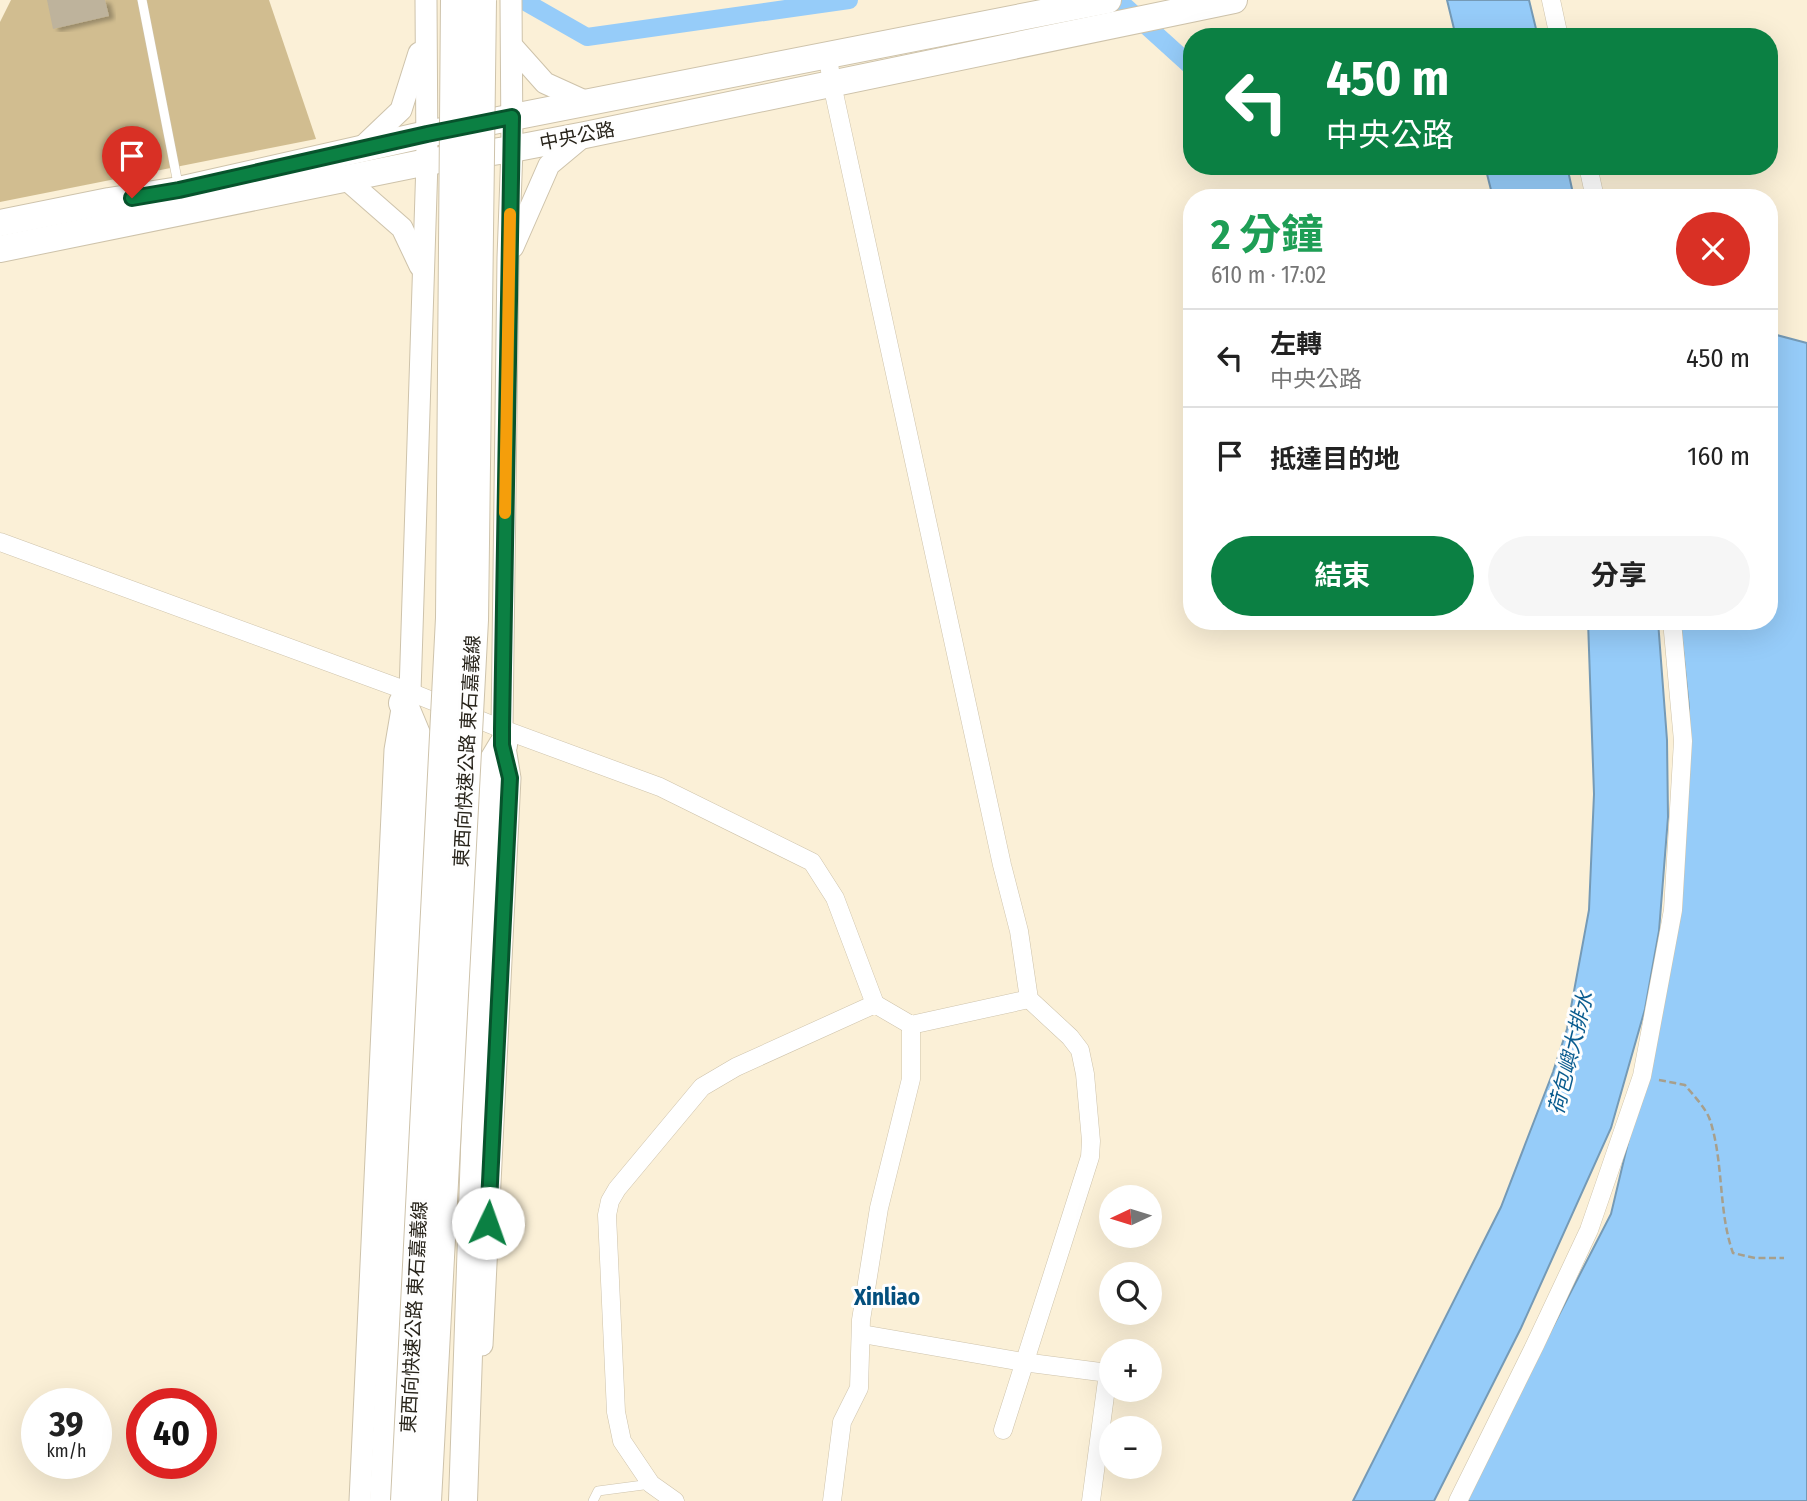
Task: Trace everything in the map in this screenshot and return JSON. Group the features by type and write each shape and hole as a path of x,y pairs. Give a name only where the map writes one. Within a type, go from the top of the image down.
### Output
{"highway":[{"name":"東西向快速公路 東石嘉義線","path":"405,1501 450,618 456,0"},
{"name":"東西向快速公路 東石嘉義線","path":"427,1501 474,620 482,0"},
{"path":"384,1501 418,739 406,697"},
{"path":"463,1501 488,770 502,737"}],"main road":[{"path":"1108,9 1166,13 1234,0"},
{"name":"中央公路","path":"0,249 179,190 427,134 828,57 1108,9"},
{"name":"中央公路","path":"0,223 111,213 346,179 585,135 832,84 1108,9"}],"street":[{"path":"360,1501 396,750 406,697 427,162 426,0"},
{"path":"474,1501 510,778 502,737 508,258 512,149 511,0"},
{"path":"1551,0 1557,28"},
{"path":"360,149 401,110 426,30"},
{"path":"512,41 545,83 589,103"},
{"path":"828,57 1002,865 1019,931 1029,999 1070,1037 1080,1050 1085,1074 1090,1157 1003,1430"},
{"path":"508,258 549,165 585,135"},
{"path":"346,179 402,228 422,270"},
{"path":"0,542 406,697 502,737 660,787 812,862 835,898 875,1004 911,1025 1029,999"},
{"path":"1458,1501 1589,1230 1642,1076 1673,910 1684,741 1673,630"},
{"path":"675,1501 652,1484 622,1441 616,1412 607,1215 610,1201 702,1087 736,1067 875,1004"},
{"path":"832,1501 842,1422 859,1388 861,1320 879,1208 911,1079 911,1025"},
{"path":"862,1334 1023,1362 1108,1373 1091,1501"}],"lane":[{"path":"142,0 179,190"},
{"path":"593,1501 598,1491 652,1484"}],"path":[{"path":"1642,1076 1685,1085 1710,1118 1720,1174 1726,1234 1733,1253 1755,1258 1784,1258"}],"shaded area":[{"path":"11,0 269,0 316,139 0,202 0,22"}],"water":[{"path":"1447,0 1529,0 1536,28 1454,28"},
{"path":"1487,175 1569,175 1572,189 1491,189"},
{"path":"1778,335 1807,343 1807,1501 1463,1501 1611,1214 1671,962 1689,708 1681,630 1778,630"},
{"name":"荷包嶼大排水","path":"1588,630 1659,630 1667,740 1668,817 1659,931 1645,1009 1611,1128 1521,1328 1434,1501 1353,1501 1501,1207 1553,1072 1567,1029 1589,910 1594,794"}],"building":[{"path":"47,0 105,0 109,16 53,29"}],"waterway":[{"path":"522,0 587,37 849,0"},
{"path":"1118,0 1183,59"}],"slow traffic":[{"path":"505,513 510,214"}],"district":[{"name":"Xinliao","path":"887,1297"}],"route":[{"path":"132,198 512,117 502,729 502,745 510,778 488,1223"}]}
